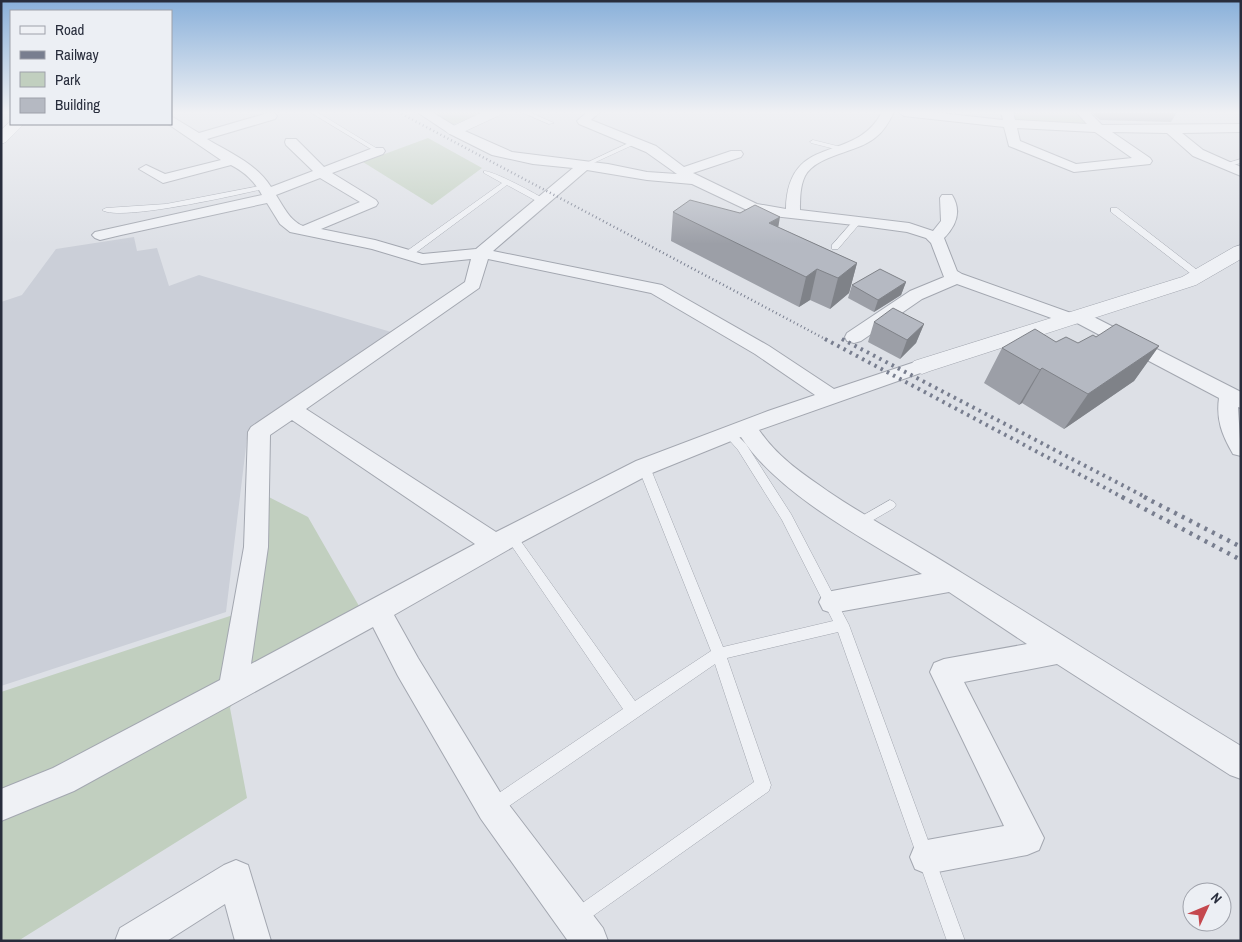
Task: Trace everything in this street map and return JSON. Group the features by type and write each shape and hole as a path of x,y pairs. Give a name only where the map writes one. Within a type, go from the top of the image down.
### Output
{"street":[{"path":"224,156 250,170 268,193 285,221 295,230 366,243 422,259 480,254 656,289 762,350 832,397"},
{"path":"304,231 371,203 322,173 305,156"},
{"path":"100,235 157,224 268,193 365,156"},
{"path":"510,156 586,165 647,176 690,176 732,156"},
{"path":"661,156 690,176 752,207 793,215 909,228 935,237 950,274 956,278 1074,317 1235,398 1226,418 1231,434 1241,448"},
{"path":"793,215 793,194 801,171 816,160 826,156"},
{"path":"1045,156 1074,168 1145,161 1138,156"},
{"path":"1204,156 1241,172"},
{"path":"146,169 163,179 232,161"},
{"path":"233,689 256,547 259,432 291,408 473,284 480,254 586,165"},
{"path":"935,237 946,227 951,218 947,198"},
{"path":"1,805 63,780 378,611 504,540 644,467 737,431 922,366 1189,280 1241,251"},
{"path":"854,337 916,295 956,278"},
{"path":"291,408 504,540"},
{"path":"737,431 760,449 786,474 859,524 952,580 1060,651 1241,764"},
{"path":"837,614 952,580"},
{"path":"378,611 413,675 492,808 582,930"},
{"path":"927,857 1027,838 944,672 1060,651"},
{"path":"133,941 236,877 253,941"}],"lane":[{"path":"586,165 605,156"},
{"path":"1224,165 1241,161"},
{"path":"486,172 543,201"},
{"path":"407,255 507,182"},
{"path":"106,210 164,206 268,193"},
{"path":"1114,210 1198,275"},
{"path":"835,246 858,221"},
{"path":"737,431 742,447 787,516 837,614 956,941"},
{"path":"582,930 763,786 719,654 644,467"},
{"path":"859,524 890,505"},
{"path":"504,540 632,711"},
{"path":"492,808 632,711 719,654 837,614"}],"shaded area":[{"path":"134,237 137,251 157,248 169,286 199,275 391,332 248,430 226,612 1,686 1,302 22,295 56,249"}],"green space":[{"path":"379,156 460,156 482,168 432,205 363,162"},
{"path":"257,491 308,517 359,606 253,666 230,708 247,798 18,941 1,941 1,692 239,613"}],"building":[{"path":"690,200 740,213 755,205 780,217 769,223 857,263 838,278 817,269 806,277 673,212"},
{"path":"880,269 906,282 878,300 852,285"},
{"path":"893,308 924,324 907,340 874,322"},
{"path":"1116,324 1159,346 1088,394 1002,348 1035,329 1056,342 1066,337 1078,343 1093,335 1096,337"}],"railway":[{"path":"481,156 827,340"},
{"path":"825,339 1124,498"},
{"path":"844,340 842,339 1147,498"},
{"path":"1122,497 1241,560"},
{"path":"1144,497 1241,547"}]}
